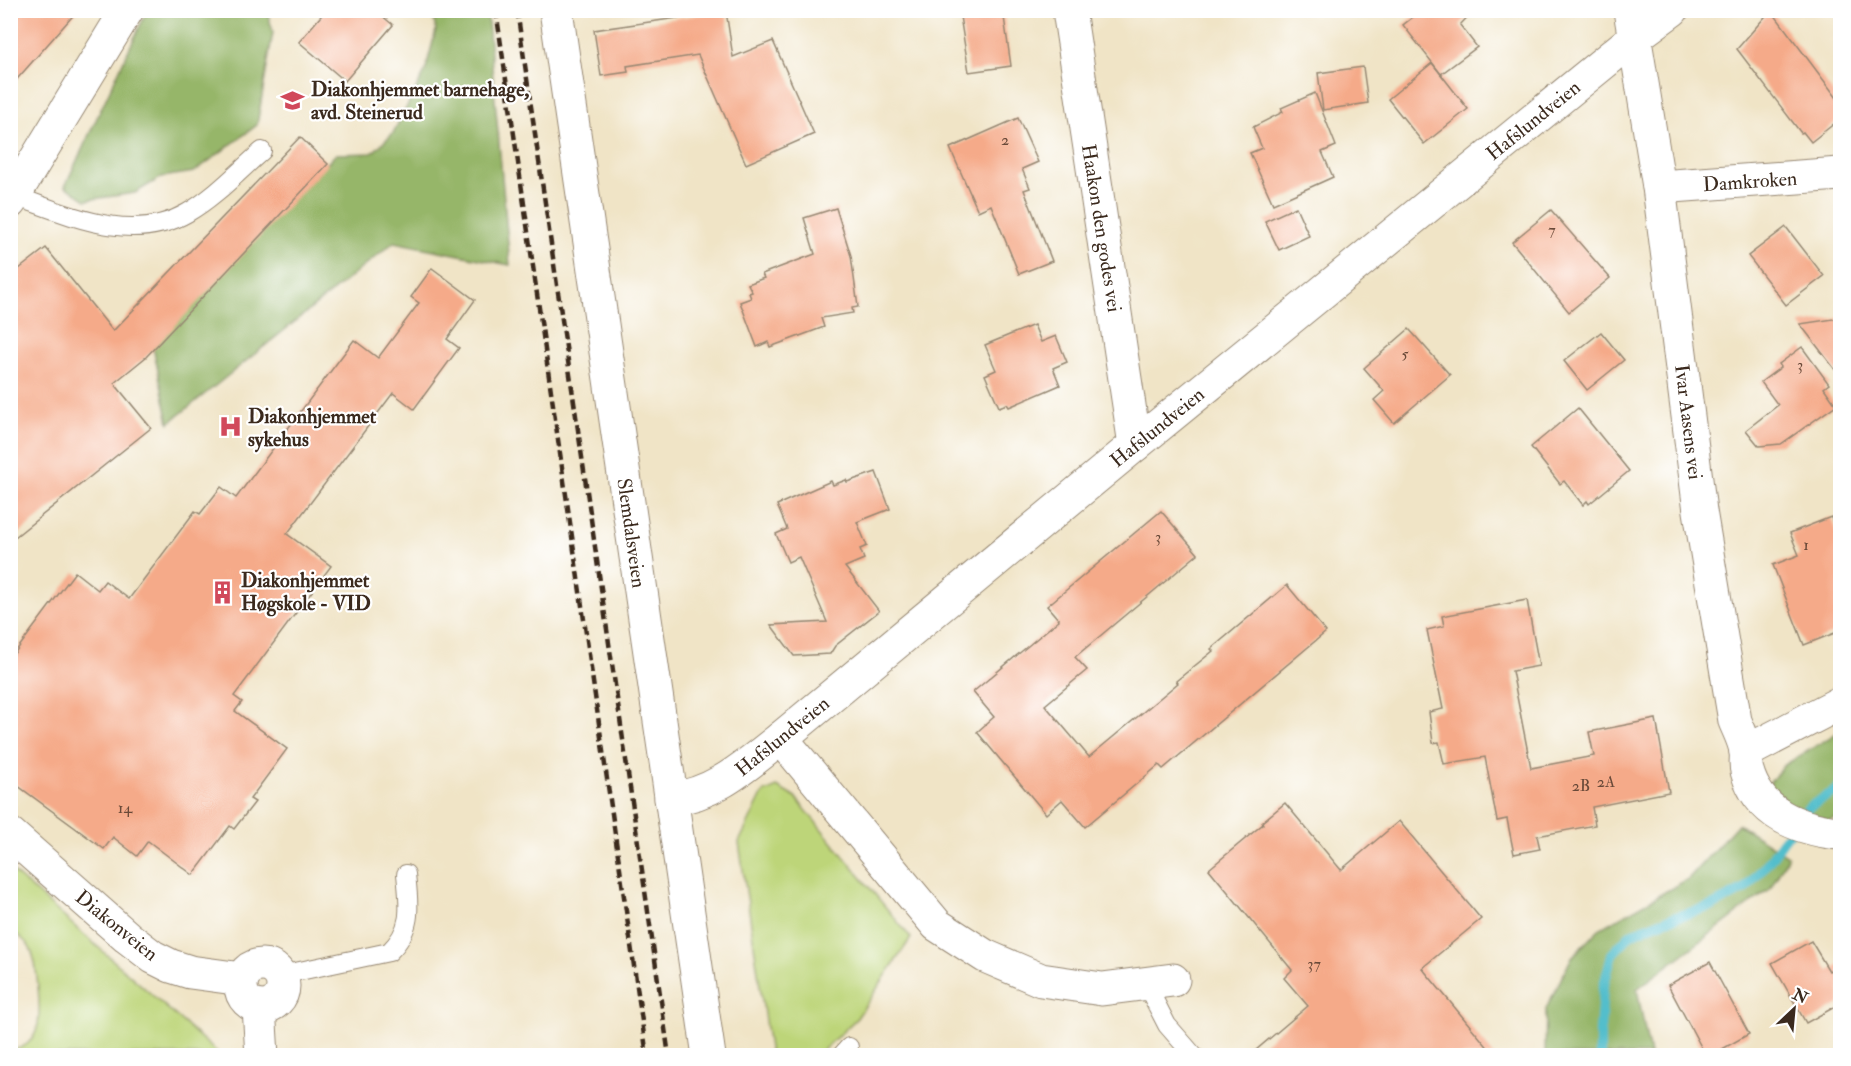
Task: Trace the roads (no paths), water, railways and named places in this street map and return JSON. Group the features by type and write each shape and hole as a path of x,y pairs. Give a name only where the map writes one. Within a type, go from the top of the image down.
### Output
{"street":[{"path":"13,199 127,10"},
{"name":"Slemdalsveien","path":"556,10 709,1056"},
{"name":"Haakon den godes vei","path":"1069,10 1135,445"},
{"name":"Hafslundveien","path":"671,799 690,797 729,779 1135,445 1632,24 1672,10"},
{"name":"Ivar Aasens vei","path":"1632,24 1659,187 1700,511 1735,721 1746,752 1747,770 1761,802 1782,818 1827,831"},
{"name":"Damkroken","path":"1659,187 1840,174"},
{"path":"1746,752 1840,703"},
{"path":"781,738 937,925 985,956 1041,980 1102,989 1160,982"},
{"name":"Diakonveien","path":"10,834 153,957 190,972 242,979"},
{"path":"265,965 274,968 280,975 284,984 282,994 277,1002 269,1007 250,1004 244,997 241,988 242,979 247,971 255,966 265,965"},
{"path":"260,1007 262,1056"}],"lane":[{"path":"13,199 93,223 118,227 167,222 187,213 211,196 262,152"},
{"path":"280,975 389,952 398,943 405,929 409,911 406,874"},
{"path":"1160,982 1167,1025 1194,1056"}],"waterway":[{"path":"1600,1056 1603,989 1612,954 1631,934 1660,922 1712,906 1745,889 1770,860 1809,807 1840,788"}],"railway":[{"path":"496,10 647,1056"},
{"path":"517,10 669,1056"}],"place":[{"name":"Diakonhjemmet barnehage, avd. Steinerud","path":"293,100"},
{"name":"Diakonhjemmet sykehus","path":"230,427"},
{"name":"Diakonhjemmet Høgskole - VID","path":"223,592"}]}
